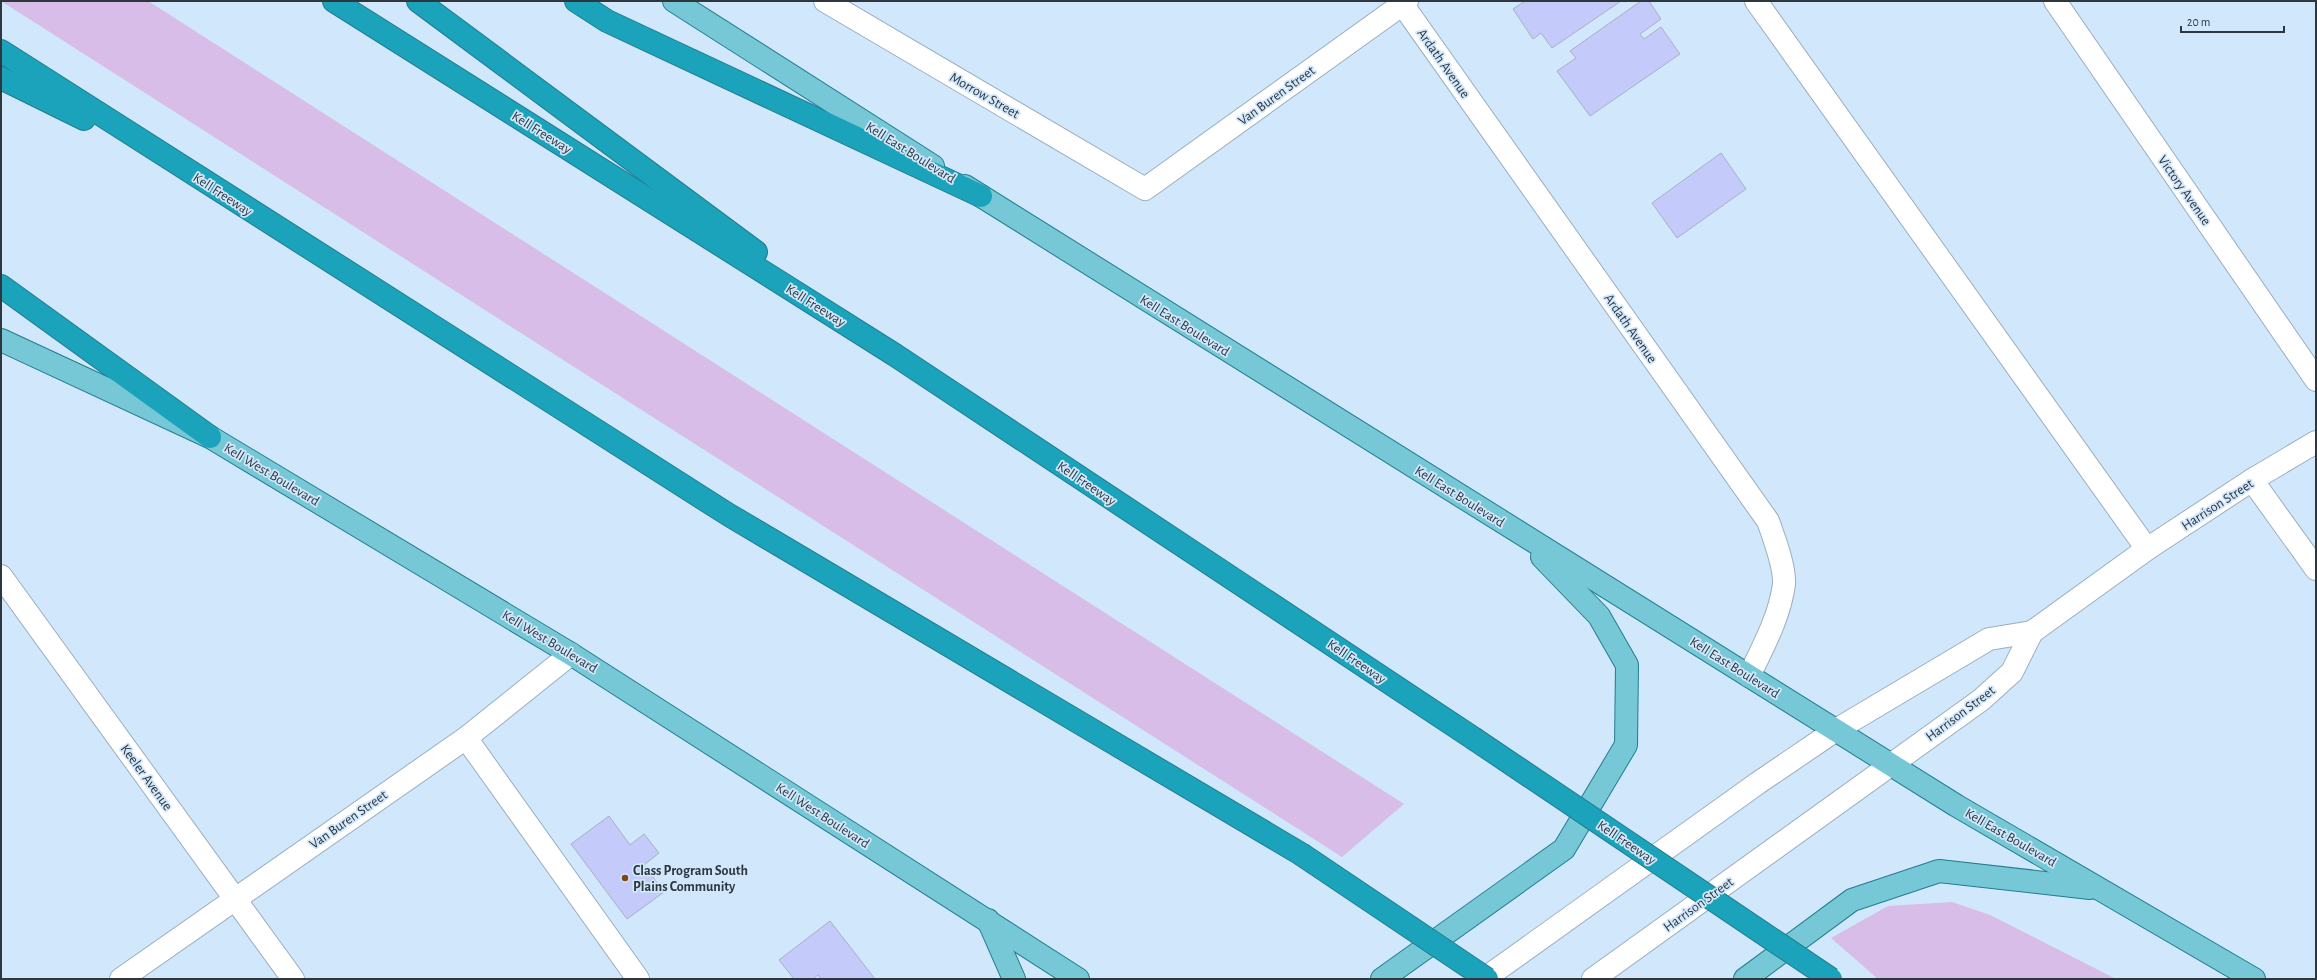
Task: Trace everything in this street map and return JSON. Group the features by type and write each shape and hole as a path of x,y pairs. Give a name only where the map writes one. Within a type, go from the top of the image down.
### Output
{"highway":[{"name":"Kell Freeway","path":"334,1 895,355 1473,738 1831,979"},
{"path":"418,1 895,355"},
{"path":"576,1 607,21 981,196"},
{"name":"Kell Freeway","path":"1,51 729,515 1301,854 1487,979"},
{"path":"1,78 183,168"},
{"path":"1,286 210,437"}],"main road":[{"name":"Kell East Boulevard","path":"674,1 981,196 1957,806 2254,979"},
{"name":"Kell West Boulevard","path":"1,340 210,437 571,654 1078,979"},
{"path":"1382,979 1564,849 1626,745 1627,665 1598,616 1522,535"},
{"path":"1745,979 1852,900 1939,871 2099,889"},
{"path":"988,920 1014,979"}],"street":[{"name":"Morrow Street","path":"825,1 1146,189"},
{"path":"1756,1 2147,549"},
{"name":"Victory Avenue","path":"2055,1 2316,380"},
{"name":"Van Buren Street","path":"1146,189 1403,2"},
{"name":"Ardath Avenue","path":"1403,2 1768,521 1777,548 1784,582 1774,621 1749,676"},
{"name":"Harrison Street","path":"1594,979 1981,700 2012,672 2032,632 2147,549 2252,480 2316,442"},
{"path":"2252,480 2316,569"},
{"name":"Keeler Avenue","path":"1,576 293,979"},
{"path":"1484,979 1758,783 1836,730 1989,639 2032,632"},
{"name":"Van Buren Street","path":"121,979 466,738 571,654"},
{"path":"466,738 638,979"}],"shaded area":[{"path":"1,1 148,1 1404,804 1342,857"},
{"path":"1952,902 1990,915 2116,979 1878,979 1831,938 1888,906"}],"building":[{"path":"1525,1 1621,1 1552,48 1541,33 1533,39 1513,9"},
{"path":"1641,1 1649,1 1661,19 1640,34 1644,39 1661,27 1680,54 1590,116 1557,71 1576,58 1570,51"},
{"path":"1721,153 1746,189 1677,238 1652,203"},
{"name":"Class Program South Plains Community","path":"609,816 630,845 644,834 659,853 644,865 664,892 627,919 571,844"},
{"path":"830,921 875,979 821,979 818,975 813,979 794,979 779,960"}],"place":[{"name":"Class Program South Plains Community","path":"625,878"}]}
